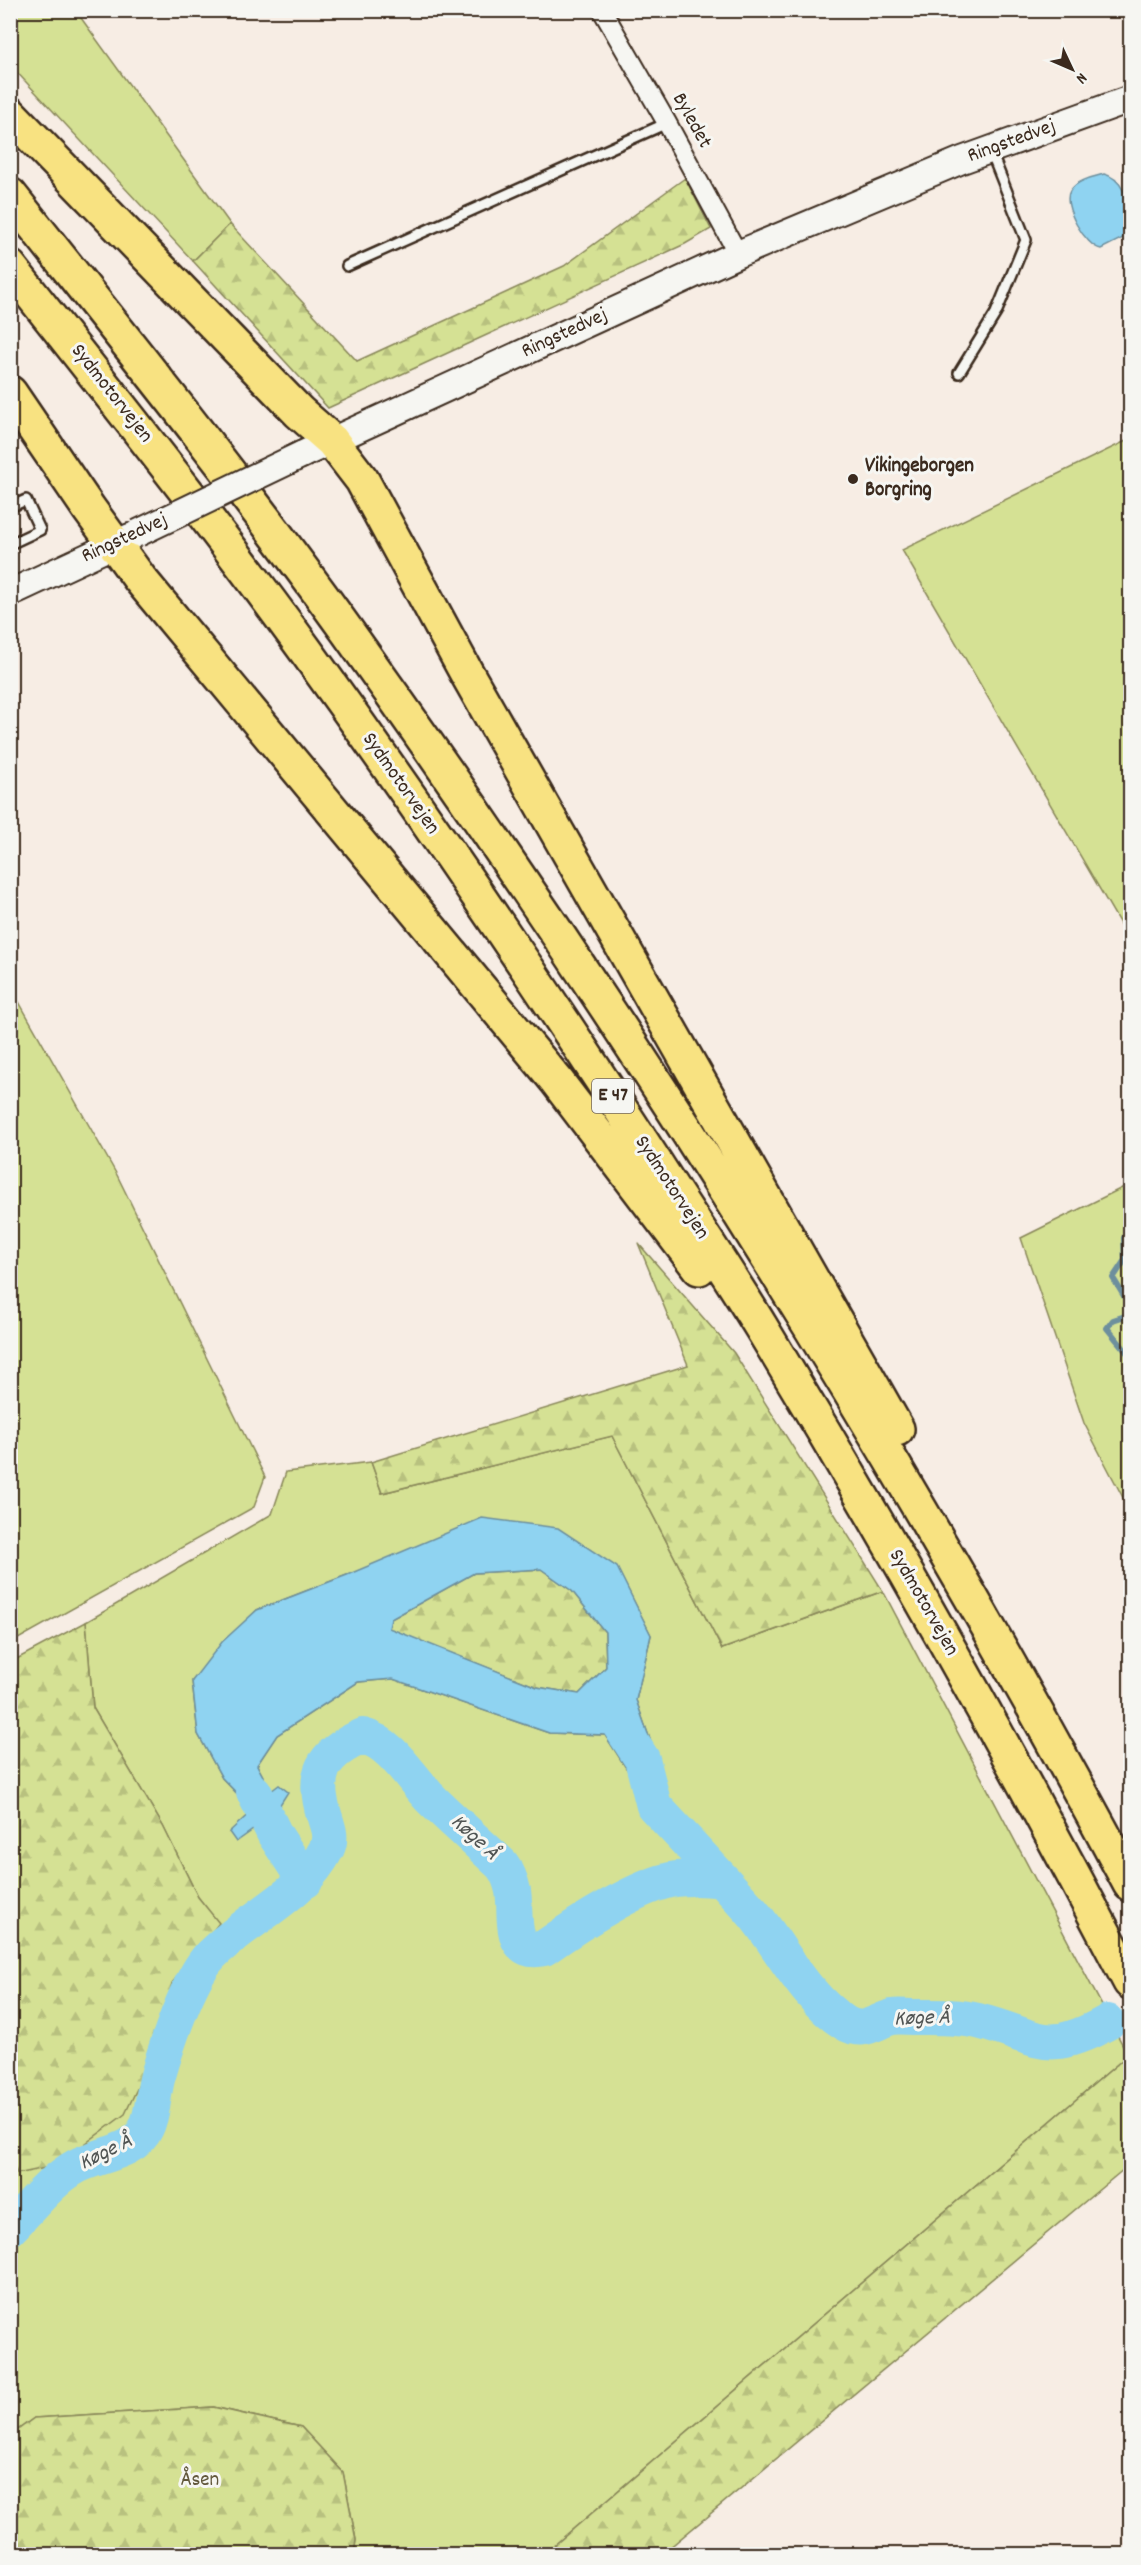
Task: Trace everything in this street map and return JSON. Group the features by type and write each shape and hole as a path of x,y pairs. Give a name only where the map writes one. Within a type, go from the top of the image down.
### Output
{"highway":[{"path":"10,114 299,412 332,441 362,480 466,672 956,1533 1010,1662"},
{"name":"Sydmotorvejen","path":"10,195 215,453 345,629 614,1018 795,1303 1010,1662 1131,1884"},
{"name":"Sydmotorvejen","path":"10,267 168,468 304,648 571,1033 759,1324 956,1659 1035,1801 1131,1982"},
{"path":"10,393 126,539 147,588 556,1080 685,1248 753,1350 908,1611 956,1659"}],"main road":[{"name":"Ringstedvej","path":"10,593 301,455 738,254 990,150 1131,99"}],"street":[{"name":"Byledet","path":"602,10 668,123 738,254"}],"lane":[{"path":"347,266 668,123"},
{"path":"958,373 996,313 1026,240 990,150"},
{"path":"10,507 26,500 40,530 10,544"}],"green space":[{"path":"11,10 76,11 230,224 193,261 11,66"},
{"path":"685,178 711,229 685,244 328,408 193,261 230,224 357,361 564,266"},
{"path":"1130,439 1130,941 902,550"},
{"path":"10,986 117,1175 265,1477 254,1507 11,1643"},
{"path":"1130,1184 1130,1511 1084,1423 1021,1238"},
{"path":"638,1243 734,1353 883,1591 722,1649 612,1436 382,1493 371,1462 688,1365"},
{"path":"612,1436 722,1649 883,1591 1128,2055 544,2554 354,2554 356,2540 343,2472 301,2427 214,2407 34,2418 11,2435 10,2154 17,2174 159,2042 172,1983 218,1923 198,1897 163,1826 93,1708 86,1622 272,1514 286,1472 371,1462 382,1493","holes":["617,1568 651,1635 636,1700 652,1745 628,1771 605,1735 549,1733 393,1679 358,1682 277,1735 257,1765 271,1792 274,1835 260,1825 230,1832 253,1810 222,1778 198,1734 192,1681 257,1610 347,1575"]},
{"path":"541,1569 572,1591 605,1632 606,1667 579,1694 537,1687 389,1629 391,1619 474,1573"},
{"path":"86,1622 93,1708 163,1826 198,1897 219,1923 172,1983 159,2042 125,2114 55,2166 17,2174 10,2154 11,1662"},
{"path":"1128,2055 1130,2060 1130,2164 662,2554 544,2554"},
{"name":"Åsen","path":"213,2407 301,2427 343,2472 356,2540 354,2554 11,2554 11,2435 34,2418"}],"water":[{"path":"1104,174 1118,182 1126,196 1130,230 1123,238 1101,249 1089,241 1076,224 1068,197 1077,184"},
{"path":"482,1518 558,1528 617,1567 651,1635 636,1700 652,1745 629,1772 605,1735 549,1733 393,1679 358,1682 277,1735 257,1765 271,1791 279,1785 288,1792 274,1814 275,1835 260,1825 236,1842 229,1832 253,1810 222,1778 198,1734 192,1681 222,1642 257,1610","holes":["541,1569 572,1591 605,1632 606,1667 579,1694 537,1687 389,1628 391,1619 474,1573"]}],"waterway":[{"path":"1130,1231 1124,1238 1125,1260 1113,1278 1130,1306 1125,1316 1113,1320 1107,1328 1130,1356"},
{"path":"616,1719 642,1759 654,1806 723,1880"},
{"name":"Køge Å","path":"10,2228 50,2186 68,2172 86,2162 125,2148 141,2136 150,2117 157,2079 172,2032 194,1980 211,1955 241,1929 289,1894 316,1865 327,1848 329,1840 319,1790 323,1768 337,1750 363,1736 392,1753 430,1798 502,1865 508,1874 513,1891 516,1932 524,1946 532,1949 544,1948 608,1907 661,1882 688,1878 723,1880 756,1916 808,1990 832,2013 851,2026 868,2026 894,2017 970,2019 1030,2038 1056,2041 1087,2033 1108,2022"},
{"path":"254,1792 275,1835 305,1881"}],"place":[{"name":"Vikingeborgen Borgring","path":"853,479"}]}
